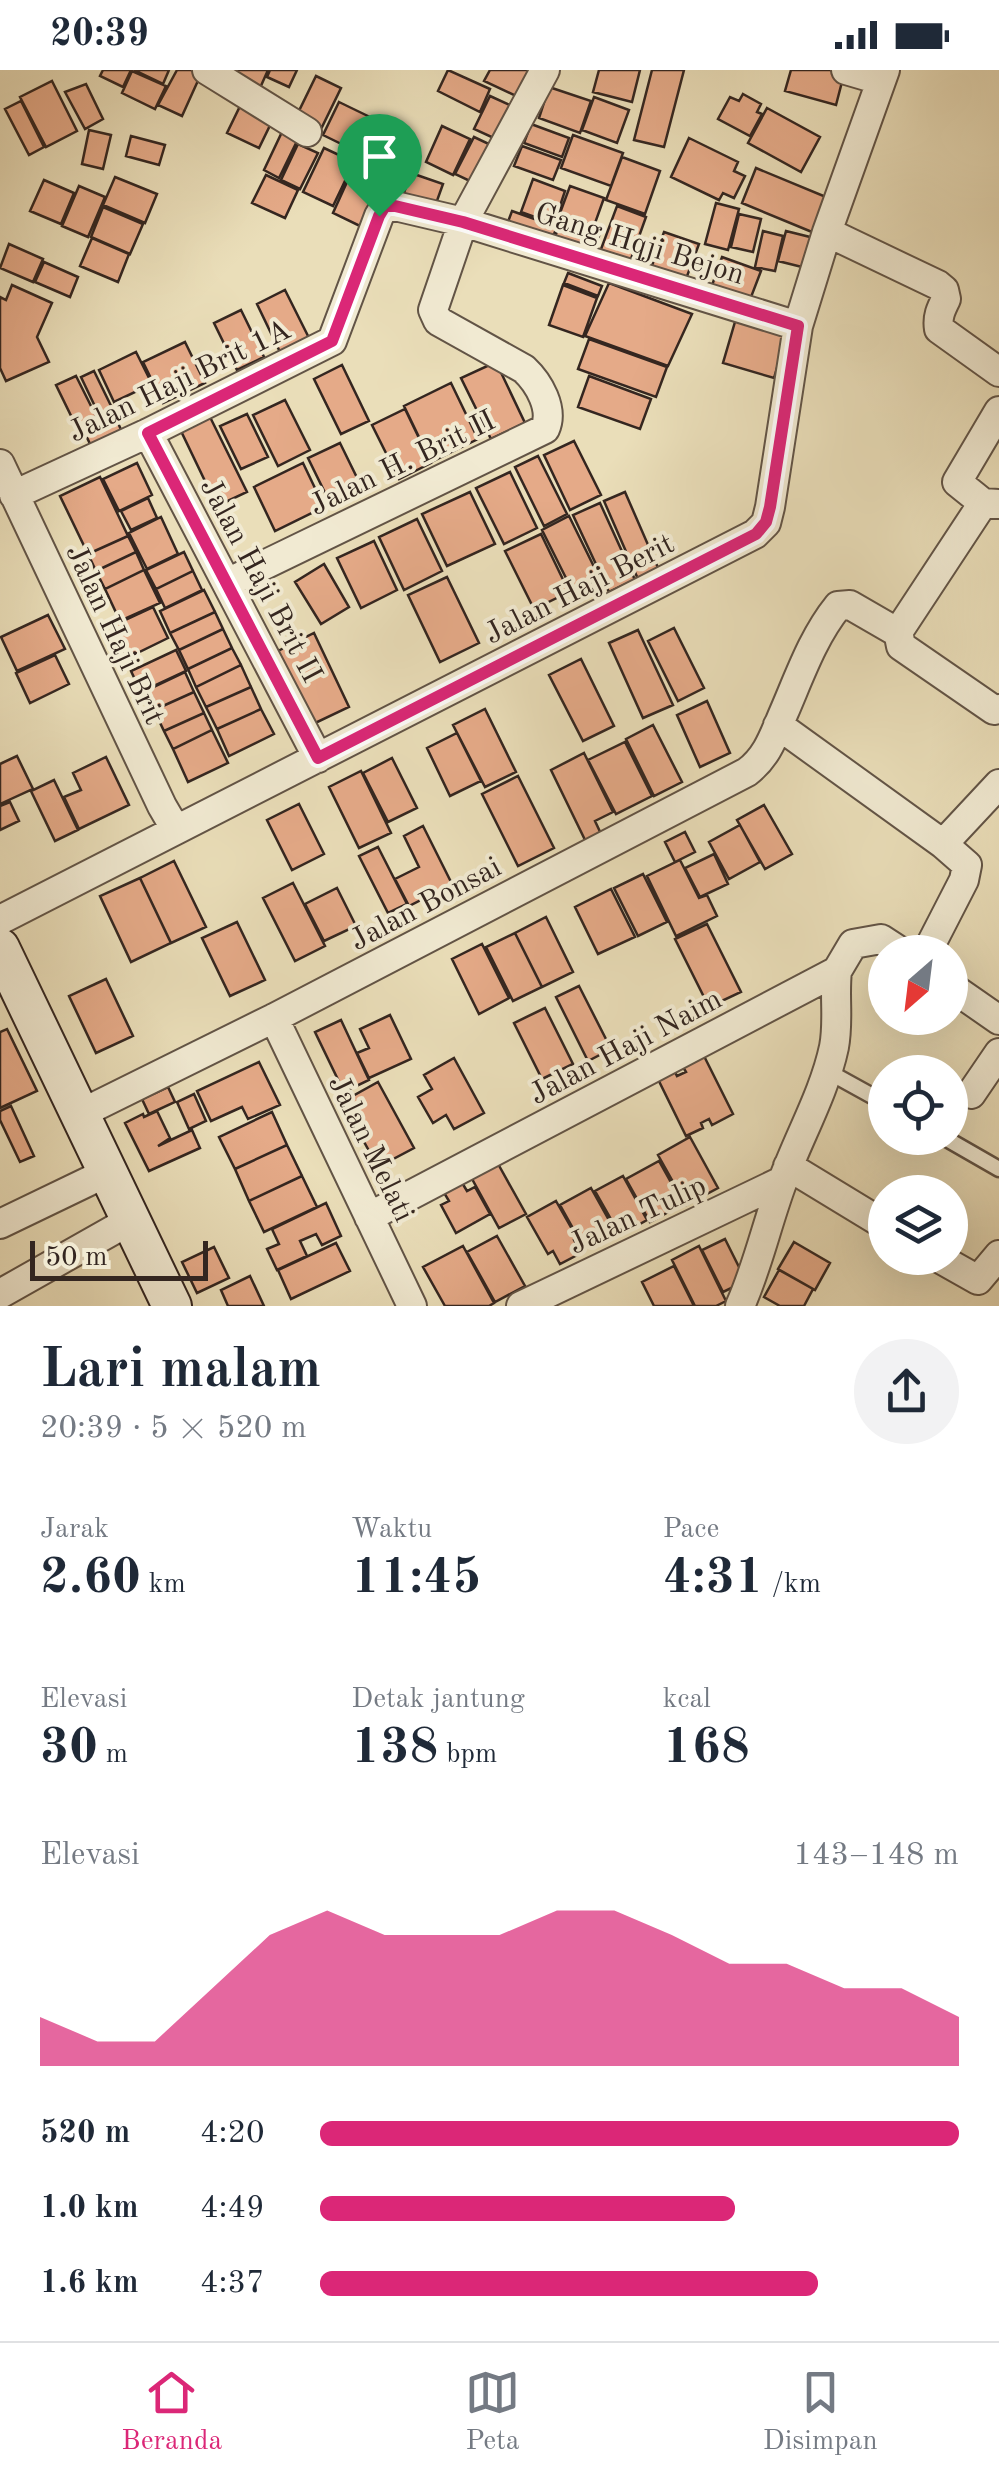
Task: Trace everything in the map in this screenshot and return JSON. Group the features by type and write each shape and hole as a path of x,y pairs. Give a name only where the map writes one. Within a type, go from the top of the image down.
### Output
{"street":[{"path":"207,70 306,132"},
{"path":"463,222 545,70"},
{"path":"846,70 882,75"},
{"name":"Jalan Haji Berit","path":"0,920 756,534 766,522 770,507 798,326 882,75"},
{"name":"Jalan Haji Brit 1A","path":"14,494 148,433 332,341 385,206 463,222"},
{"name":"Gang Hqji Bejon","path":"463,222 798,326"},
{"name":"Jalan H. Brit II","path":"226,583 544,429 549,415 533,377 524,368 438,322 435,316 433,310 463,222"},
{"path":"827,232 938,285 946,299 939,330 999,372"},
{"path":"999,411 956,482 991,503 898,631 901,646 994,710 999,708"},
{"name":"Jalan Haji Brit II","path":"148,433 318,758"},
{"name":"Jalan Haji Brit","path":"0,464 176,830"},
{"name":"Jalan Bonsai","path":"80,1114 748,772 774,738 818,632 838,606 850,605 898,631"},
{"path":"778,725 967,865 964,880 936,935"},
{"path":"943,844 999,784"},
{"name":"Jalan Haji Naim","path":"369,1217 837,970 853,944 868,941"},
{"path":"740,1306 785,1174 827,1071 836,1030 837,970"},
{"path":"5,971 80,1114 172,1306"},
{"path":"968,998 999,1020"},
{"name":"Jalan Melati","path":"274,1018 412,1306"},
{"path":"971,1094 999,1053"},
{"path":"0,1224 108,1172"},
{"path":"785,1174 868,1216"},
{"name":"Jalan Tulip","path":"520,1306 785,1174"},
{"path":"0,1294 131,1220"},
{"path":"968,1274 978,1280 999,1255"}],"lane":[{"path":"827,1071 868,1094"},
{"path":"968,1151 999,1169"}],"building":[{"path":"103,70 131,70 123,87 100,76"},
{"path":"134,70 169,70 163,84"},
{"path":"177,70 201,74 182,116 158,105"},
{"path":"222,70 268,70 260,88"},
{"path":"270,70 297,70 289,87 267,77"},
{"path":"448,70 490,89 480,112 438,91"},
{"path":"490,70 534,70 531,103 484,81"},
{"path":"599,70 640,70 632,102 593,92"},
{"path":"652,70 684,70 664,147 634,140"},
{"path":"791,70 844,74 836,105 785,91"},
{"path":"132,71 166,86 155,109 122,93"},
{"path":"316,76 341,88 322,127 297,115"},
{"path":"52,81 77,131 46,147 20,97"},
{"path":"86,84 103,119 85,129 65,92"},
{"path":"549,87 591,101 580,133 539,118"},
{"path":"743,94 761,104 757,112 762,114 750,136 718,119 730,97 739,101"},
{"path":"490,96 525,112 509,145 474,129"},
{"path":"594,97 629,110 617,143 582,130"},
{"path":"243,100 275,115 259,148 227,133"},
{"path":"21,101 44,147 29,155 5,109"},
{"path":"339,102 374,119 358,152 323,135"},
{"path":"767,108 820,137 801,172 748,143"},
{"path":"375,124 397,134 388,153 366,142"},
{"path":"531,124 569,138 562,157 524,143"},
{"path":"442,126 470,139 453,175 426,162"},
{"path":"89,130 111,135 103,169 82,164"},
{"path":"282,132 298,139 279,178 264,170"},
{"path":"573,135 623,153 611,186 561,168"},
{"path":"131,136 165,145 159,165 126,156"},
{"path":"474,137 508,153 491,191 455,174"},
{"path":"689,138 738,162 734,171 745,176 734,198 723,193 719,200 671,177"},
{"path":"298,144 318,153 300,189 281,180"},
{"path":"522,146 561,160 553,180 514,166"},
{"path":"324,148 354,162 333,206 303,192"},
{"path":"373,149 397,161 386,185 362,173"},
{"path":"622,157 660,171 645,214 606,200"},
{"path":"756,168 826,197 812,232 742,203"},
{"path":"352,171 380,185 360,226 333,213"},
{"path":"411,173 443,184 433,212 401,201"},
{"path":"266,175 298,190 285,218 252,203"},
{"path":"115,177 157,194 145,223 103,205"},
{"path":"533,179 565,191 554,224 521,212"},
{"path":"44,180 74,193 61,224 30,211"},
{"path":"79,186 105,197 88,237 62,226"},
{"path":"570,186 604,198 594,226 560,213"},
{"path":"716,203 739,209 728,250 705,244"},
{"path":"617,206 646,217 627,270 597,260"},
{"path":"103,207 143,224 130,254 91,237"},
{"path":"512,211 557,227 549,246 505,230"},
{"path":"739,214 761,219 753,252 731,247"},
{"path":"562,216 601,230 592,257 553,243"},
{"path":"763,231 783,236 775,271 755,267"},
{"path":"786,231 814,238 806,268 778,261"},
{"path":"664,232 699,244 683,287 649,274"},
{"path":"92,238 129,254 118,282 80,266"},
{"path":"9,244 43,259 33,282 0,268"},
{"path":"722,257 761,271 748,305 710,291"},
{"path":"44,262 78,277 70,297 35,282"},
{"path":"568,273 602,286 598,296 564,283"},
{"path":"609,283 692,314 668,366 585,336"},
{"path":"12,285 52,303 37,337 49,362 6,381 0,368 0,297 6,300"},
{"path":"563,285 597,298 583,337 549,325"},
{"path":"285,290 310,340 281,354 257,304"},
{"path":"241,310 264,357 237,370 214,323"},
{"path":"737,315 788,330 774,378 723,363"},
{"path":"589,339 667,367 656,397 578,369"},
{"path":"185,342 205,383 163,403 143,362"},
{"path":"136,352 152,384 114,402 99,370"},
{"path":"496,362 525,423 491,439 461,378"},
{"path":"342,365 369,421 341,434 314,379"},
{"path":"94,371 114,412 101,419 81,377"},
{"path":"76,376 99,422 79,432 56,385"},
{"path":"589,376 651,399 640,429 578,407"},
{"path":"451,383 478,439 431,462 404,406"},
{"path":"285,400 310,450 278,466 253,415"},
{"path":"405,409 431,463 399,479 372,425"},
{"path":"247,414 268,457 241,469 220,426"},
{"path":"115,416 122,432 91,446 84,431"},
{"path":"210,417 247,492 217,506 181,431"},
{"path":"574,441 601,495 570,510 544,455"},
{"path":"340,443 363,490 331,505 308,458"},
{"path":"538,456 567,514 544,526 515,467"},
{"path":"137,463 152,495 119,511 103,479"},
{"path":"303,463 324,507 275,531 254,487"},
{"path":"510,472 537,528 504,544 476,488"},
{"path":"100,477 128,536 88,554 60,496"},
{"path":"470,492 495,544 447,566 422,514"},
{"path":"625,492 659,570 638,579 604,501"},
{"path":"148,498 157,518 131,530 121,511"},
{"path":"600,503 635,580 609,592 573,515"},
{"path":"569,516 600,579 573,592 542,530"},
{"path":"161,517 178,554 147,569 129,533"},
{"path":"417,519 442,571 404,590 379,537"},
{"path":"541,534 569,592 534,609 505,551"},
{"path":"128,536 136,552 96,571 88,554"},
{"path":"374,541 397,590 361,608 337,558"},
{"path":"136,552 144,570 105,589 96,571"},
{"path":"184,552 193,571 156,589 146,570"},
{"path":"324,564 349,607 321,624 295,582"},
{"path":"144,570 160,603 120,621 105,589"},
{"path":"193,571 202,590 165,608 156,589"},
{"path":"447,577 479,643 440,662 408,595"},
{"path":"204,590 215,612 170,633 160,611"},
{"path":"153,607 168,638 127,658 112,626"},
{"path":"215,612 223,629 179,650 170,633"},
{"path":"48,615 65,649 17,671 1,637"},
{"path":"674,628 704,688 678,701 648,641"},
{"path":"223,629 232,648 188,669 179,650"},
{"path":"638,630 673,705 643,718 609,643"},
{"path":"314,633 349,707 311,725 276,652"},
{"path":"232,648 241,665 196,687 188,669"},
{"path":"176,650 186,671 141,692 131,671"},
{"path":"55,655 69,684 30,703 16,673"},
{"path":"581,659 614,726 583,741 549,675"},
{"path":"241,665 251,687 206,707 196,687"},
{"path":"185,672 194,692 154,710 145,691"},
{"path":"251,687 261,709 217,729 206,707"},
{"path":"194,692 204,713 164,731 154,710"},
{"path":"707,701 730,753 700,767 677,715"},
{"path":"261,709 274,734 229,756 217,729"},
{"path":"485,709 516,772 485,787 453,725"},
{"path":"204,713 212,730 173,749 164,731"},
{"path":"653,725 682,782 654,796 626,739"},
{"path":"212,730 228,763 188,782 173,749"},
{"path":"457,733 481,781 450,796 427,748"},
{"path":"625,742 652,796 616,814 588,760"},
{"path":"584,753 613,812 595,821 602,836 587,844 551,770"},
{"path":"17,756 33,789 0,804 0,764"},
{"path":"106,757 129,805 79,829 64,797 81,790 73,773"},
{"path":"392,758 417,808 388,822 363,773"},
{"path":"361,771 391,833 359,848 329,787"},
{"path":"518,776 554,848 518,866 482,794"},
{"path":"54,780 78,830 55,841 31,791"},
{"path":"10,802 19,821 0,830 0,806"},
{"path":"299,804 324,854 292,870 267,820"},
{"path":"764,805 792,854 765,869 737,820"},
{"path":"740,825 760,862 729,879 709,842"},
{"path":"423,826 452,884 409,906 395,879 419,867 404,836"},
{"path":"685,832 695,852 675,862 665,842"},
{"path":"378,847 407,904 388,913 359,856"},
{"path":"714,854 728,884 700,897 685,868"},
{"path":"680,860 699,898 707,895 717,916 676,936 647,876"},
{"path":"174,861 206,927 171,943 140,878"},
{"path":"643,874 667,922 638,936 614,888"},
{"path":"140,878 171,943 131,962 100,896"},
{"path":"293,883 325,946 295,961 263,898"},
{"path":"337,888 356,926 324,941 305,904"},
{"path":"611,889 635,937 598,954 575,907"},
{"path":"546,917 573,972 542,987 515,933"},
{"path":"237,922 265,980 230,996 202,938"},
{"path":"707,924 741,992 709,1007 675,939"},
{"path":"515,933 542,987 513,1001 486,947"},
{"path":"482,944 509,998 479,1014 452,959"},
{"path":"106,979 133,1036 96,1053 69,996"},
{"path":"579,986 611,1049 588,1061 556,997"},
{"path":"545,1008 573,1064 542,1079 514,1023"},
{"path":"390,1015 411,1059 369,1078 357,1053 369,1048 360,1029"},
{"path":"341,1020 369,1080 344,1092 315,1032"},
{"path":"7,1029 37,1091 0,1108 0,1032"},
{"path":"704,1056 733,1114 712,1125 709,1119 701,1123 703,1128 686,1136 654,1071 670,1062 677,1076 686,1072 683,1067"},
{"path":"454,1058 484,1113 454,1129 446,1115 433,1123 418,1097 432,1089 424,1075"},
{"path":"259,1062 280,1105 248,1119 242,1107 211,1121 197,1091"},
{"path":"378,1082 414,1148 378,1167 342,1102"},
{"path":"168,1087 175,1102 149,1114 142,1099"},
{"path":"194,1094 206,1121 189,1129 177,1102"},
{"path":"11,1106 34,1156 20,1162 0,1120 0,1111"},
{"path":"157,1111 170,1138 158,1146 192,1130 200,1148 149,1171 125,1123"},
{"path":"272,1112 287,1145 235,1169 219,1137"},
{"path":"690,1137 718,1188 686,1205 658,1155"},
{"path":"287,1145 302,1176 249,1201 235,1169"},
{"path":"659,1161 683,1204 650,1222 626,1179"},
{"path":"497,1162 526,1214 499,1228 471,1177"},
{"path":"302,1176 317,1207 264,1232 249,1201"},
{"path":"623,1176 647,1220 620,1235 595,1191"},
{"path":"461,1181 467,1191 475,1187 490,1214 456,1233 441,1205 449,1201 443,1191"},
{"path":"591,1188 615,1231 584,1248 560,1205"},
{"path":"556,1201 581,1253 560,1264 553,1251 548,1254 527,1217"},
{"path":"326,1203 341,1236 322,1245 316,1234 300,1241 307,1256 277,1270 267,1249 279,1244 272,1229"},
{"path":"497,1236 525,1286 495,1302 467,1252"},
{"path":"725,1239 746,1281 723,1292 702,1250"},
{"path":"794,1242 830,1263 815,1290 778,1269"},
{"path":"336,1243 350,1271 291,1299 278,1270"},
{"path":"463,1246 494,1303 489,1306 445,1306 423,1267"},
{"path":"699,1246 726,1301 716,1306 695,1306 672,1260"},
{"path":"214,1247 229,1278 197,1293 182,1262"},
{"path":"674,1266 694,1306 654,1306 642,1282"},
{"path":"779,1270 813,1289 804,1306 780,1306 764,1297"},
{"path":"250,1276 264,1306 228,1306 221,1290"}],"route":[{"path":"385,206 395,206 463,222 798,326 770,507 766,522 756,534 318,758 148,433 332,341 379,216 385,206"}]}
